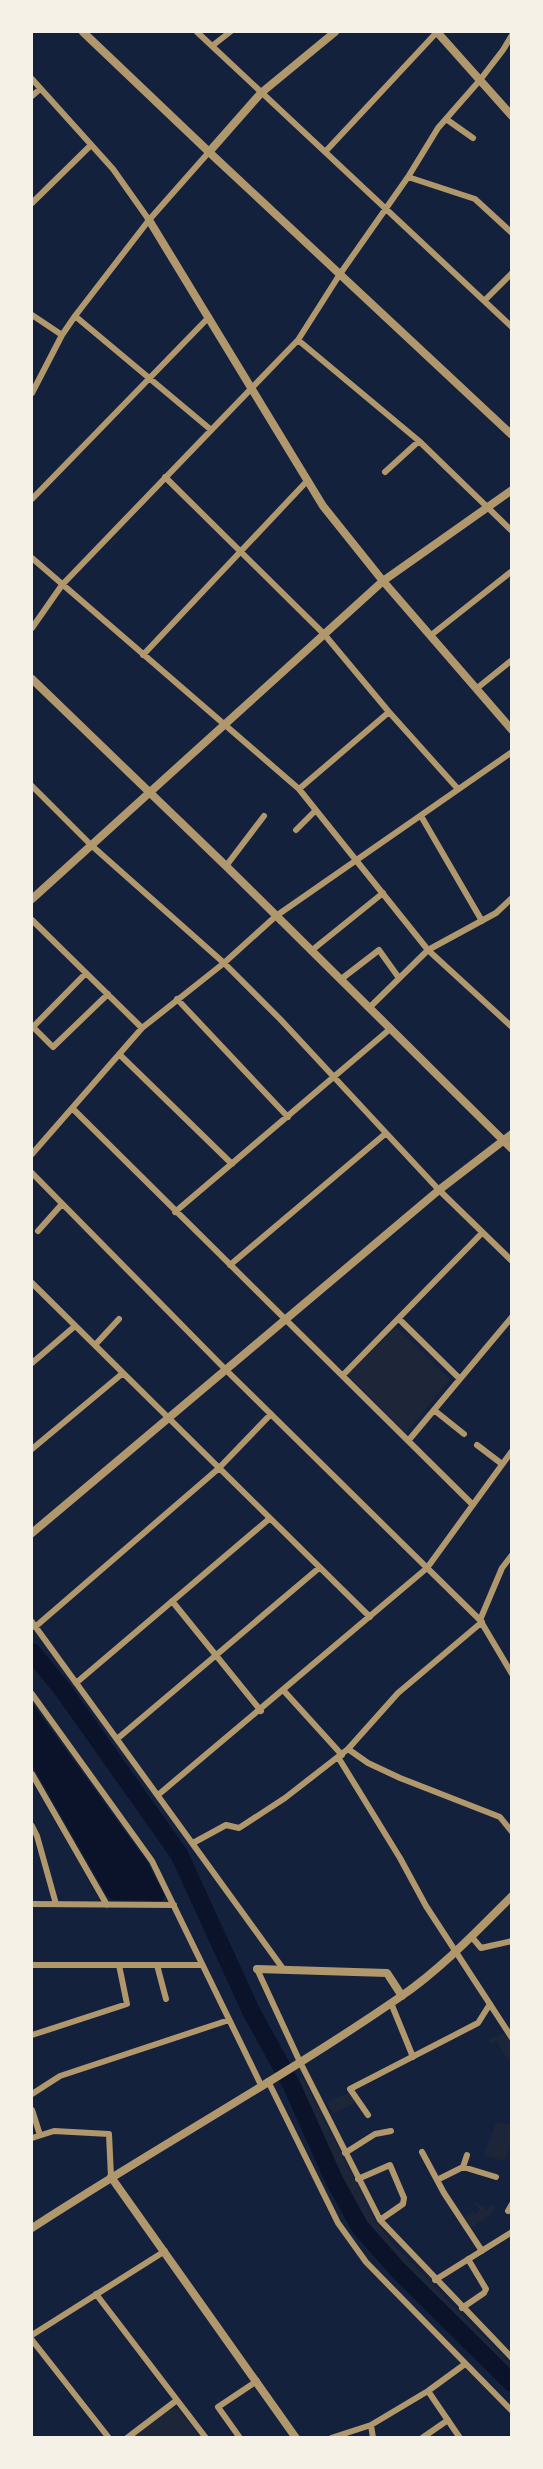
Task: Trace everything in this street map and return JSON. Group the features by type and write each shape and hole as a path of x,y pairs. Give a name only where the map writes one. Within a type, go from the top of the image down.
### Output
{"street":[{"path":"83,32 209,153 512,435"},
{"path":"197,32 512,327"},
{"path":"212,46 230,32"},
{"path":"33,389 75,316 149,220 261,93 335,32"},
{"path":"325,152 437,32 512,116"},
{"path":"32,628 62,585 298,340 340,274 446,119 480,80 511,37 503,32"},
{"path":"32,79 113,169 149,220 323,506 383,581 512,730"},
{"path":"32,96 40,88"},
{"path":"446,119 473,138"},
{"path":"32,203 91,145"},
{"path":"408,177 475,199 512,233"},
{"path":"484,301 512,273"},
{"path":"32,315 62,335"},
{"path":"75,316 210,429"},
{"path":"32,499 209,317"},
{"path":"298,340 419,441 512,531"},
{"path":"385,472 419,441"},
{"path":"165,477 324,634 389,712 458,789"},
{"path":"143,655 308,480"},
{"path":"32,897 383,581 512,490"},
{"path":"32,558 299,789 428,950 512,1027"},
{"path":"430,636 512,571"},
{"path":"476,689 512,660"},
{"path":"32,679 226,866 512,1149"},
{"path":"299,789 389,712"},
{"path":"32,1154 142,1028 224,963 276,916 512,752"},
{"path":"32,788 224,963 280,1018 384,1134 512,1261"},
{"path":"296,830 316,810"},
{"path":"226,866 264,816"},
{"path":"421,816 482,921"},
{"path":"311,951 382,893"},
{"path":"369,1008 428,950 496,913 512,898"},
{"path":"32,920 142,1028"},
{"path":"340,980 379,950 399,978"},
{"path":"86,973 32,1028 53,1047 108,994"},
{"path":"177,999 288,1117"},
{"path":"175,1212 390,1029"},
{"path":"119,1054 232,1164"},
{"path":"72,1108 472,1505"},
{"path":"230,1265 384,1134"},
{"path":"32,1533 439,1190 512,1134"},
{"path":"32,1173 226,1370 481,1621 512,1674"},
{"path":"38,1231 62,1204"},
{"path":"343,1375 482,1233"},
{"path":"32,1283 370,1617"},
{"path":"408,1441 512,1317"},
{"path":"94,1345 119,1319"},
{"path":"399,1319 460,1379"},
{"path":"32,1363 75,1326"},
{"path":"32,1449 123,1373"},
{"path":"434,1410 464,1434"},
{"path":"271,1414 218,1469 33,1625 284,1970"},
{"path":"477,1445 507,1462"},
{"path":"158,1795 427,1568 472,1505 507,1462 512,1451"},
{"path":"76,1683 269,1519"},
{"path":"192,1843 226,1825 239,1828 285,1798 348,1749 398,1693 481,1621 502,1568 512,1555"},
{"path":"117,1739 319,1568"},
{"path":"172,1601 261,1710"},
{"path":"284,1691 340,1756 426,1906 512,2038"},
{"path":"32,1694 152,1861 229,2020 268,2082 338,2223 366,2262 512,2411"},
{"path":"348,1749 368,1763 400,1778 500,1817 512,1832"},
{"path":"32,1774 34,1782 106,1905"},
{"path":"32,1826 37,1836 56,1904"},
{"path":"32,2228 111,2176 268,2082 402,1996 456,1950 512,1896"},
{"path":"32,1904 174,1905"},
{"path":"471,1936 481,1948 512,1941"},
{"path":"32,1965 201,1965"},
{"path":"32,2035 128,2004 119,1965"},
{"path":"157,1965 165,2000"},
{"path":"402,1996 387,1972 257,1969 297,2064 380,2220 512,2358"},
{"path":"391,2003 413,2057"},
{"path":"368,2115 350,2089 478,2023 490,2004"},
{"path":"32,2094 60,2076 229,2020"},
{"path":"32,2110 40,2134"},
{"path":"32,2138 54,2131 109,2134 111,2176 296,2438"},
{"path":"345,2153 375,2134 391,2131"},
{"path":"422,2152 482,2251"},
{"path":"463,2167 467,2155"},
{"path":"358,2179 390,2165 404,2198 403,2204 380,2220"},
{"path":"437,2180 463,2167 496,2176"},
{"path":"435,2280 512,2232"},
{"path":"32,2335 165,2251"},
{"path":"462,2308 484,2293 486,2289 468,2259"},
{"path":"96,2294 206,2438"},
{"path":"32,2340 109,2438"},
{"path":"331,2438 371,2425 428,2391 465,2364"},
{"path":"240,2438 218,2407 257,2381"},
{"path":"428,2391 460,2438"},
{"path":"128,2438 177,2400"},
{"path":"422,2438 448,2420"},
{"path":"371,2425 373,2438"}],"shaded area":[{"path":"396,1327 450,1379 406,1433 347,1375"},
{"path":"32,1703 148,1863 165,1896 162,1901 112,1900 107,1896 32,1765"},
{"path":"505,2033 511,2043 511,2059 508,2061 497,2041 491,2045 488,2040"},
{"path":"303,2078 376,2222 395,2246 511,2365 511,2378 364,2225 295,2082"},
{"path":"349,2093 355,2103 333,2114 328,2104 330,2100"},
{"path":"496,2123 511,2124 511,2145 504,2161 484,2155"},
{"path":"473,2200 488,2210 492,2204 496,2208 492,2211 493,2213 471,2228 464,2217 473,2211 475,2214 480,2210"},
{"path":"173,2407 177,2408 200,2437 132,2438"}],"waterway":[{"path":"32,1652 63,1690 179,1854 251,2011 291,2084 334,2180 360,2227 398,2270 512,2383"}]}
